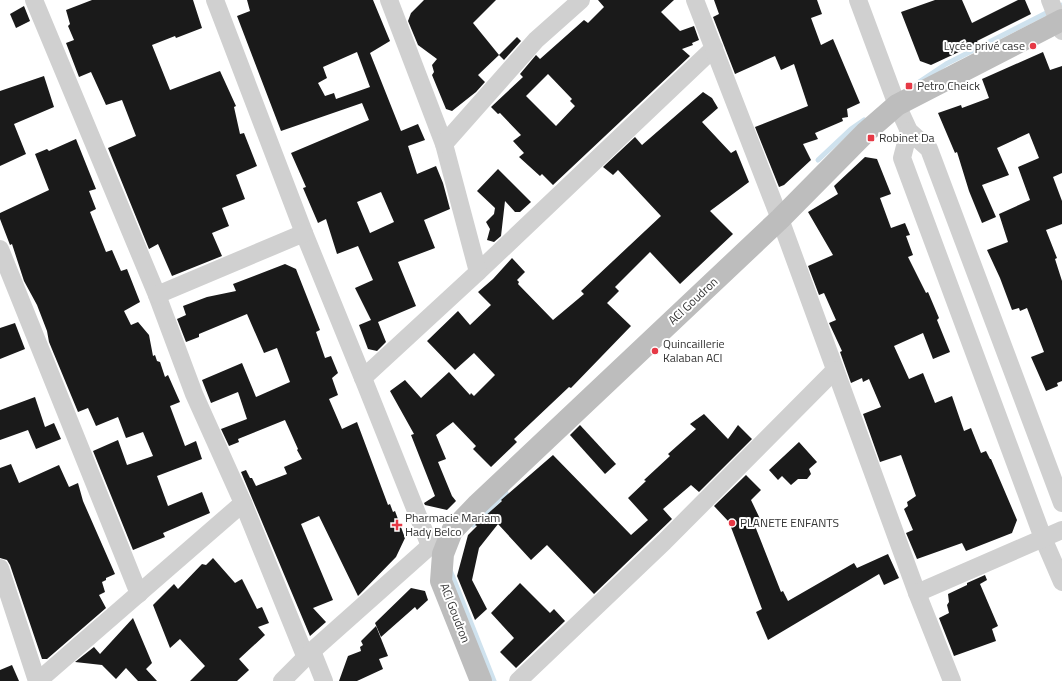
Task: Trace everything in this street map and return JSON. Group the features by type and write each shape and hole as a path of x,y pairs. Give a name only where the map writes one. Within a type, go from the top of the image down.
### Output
{"street":[{"path":"34,0 157,295 194,394 309,654 324,681"},
{"path":"215,0 304,232 363,378 438,545 309,654 282,681"},
{"path":"444,144 536,40 581,0"},
{"path":"695,0 780,219 917,593 952,681"},
{"path":"858,0 897,105 909,131 929,150 1062,503"},
{"path":"1050,0 1061,24"},
{"path":"394,3 444,144 478,272"},
{"name":"ACI Goudron","path":"481,681 441,581 443,554 438,545 478,504 780,219 866,132 897,105 1061,24"},
{"path":"363,378 478,272 714,48"},
{"path":"909,131 902,158 1043,538 1062,582"},
{"path":"157,295 304,232"},
{"path":"0,249 139,594"},
{"path":"518,681 664,542 835,370"},
{"path":"0,568 37,681 242,503"},
{"path":"917,593 1062,530"}],"building":[{"path":"92,0 193,0 202,28 152,45 170,90 220,71 236,106 234,107 240,134 244,133 257,166 236,175 245,199 222,208 229,226 212,233 222,256 172,276 158,244 149,249 108,148 136,136 122,100 106,105 91,72 79,77 66,43 74,40 68,26 70,24 66,10"},
{"path":"247,0 373,0 390,41 370,53 401,131 418,124 425,140 408,146 417,174 436,166 443,183 450,209 424,220 435,248 398,262 416,306 378,322 386,342 377,351 368,349 359,325 371,320 355,288 373,280 358,246 337,254 326,219 318,223 303,188 306,187 291,153 369,120 362,103 281,131 237,16 250,11","holes":["357,52 370,87 336,99 334,93 325,96 318,83 327,78 323,67","381,192 394,222 370,233 357,202"]},
{"path":"424,0 496,0 473,23 499,55 478,75 485,82 476,92 452,111 446,109 432,75 434,72 432,65 437,59 418,45 408,21 411,13"},
{"path":"598,0 674,0 661,12 680,31 694,26 699,40 692,43 693,45 682,49 690,56 553,185 542,174 540,176 519,157 524,153 513,141 521,135 500,113 498,114 491,107 523,77 520,74 536,55 540,59 584,20 588,23 604,7","holes":["548,74 572,99 570,101 575,106 556,126 526,96"]},
{"path":"714,0 817,0 822,14 811,18 821,45 833,39 860,103 847,109 848,117 842,118 843,121 815,133 818,139 803,144 811,160 784,185 779,187 755,127 808,106 794,64 781,70 775,56 735,74 713,17 719,14"},
{"path":"935,0 962,0 972,23 1018,0 1025,0 1031,14 977,41 978,43 931,65 920,61 901,12"},
{"path":"24,6 30,21 16,28 10,14"},
{"path":"517,37 521,41 504,60 499,55"},
{"path":"1043,52 1050,70 1062,66 1062,173 1053,177 1062,201 1062,224 1046,230 1057,258 1055,259 1062,281 1062,381 1057,383 1058,386 1046,391 1031,357 1044,352 1027,308 1020,311 1019,308 1012,310 1000,278 987,250 1008,242 999,214 1030,200 1018,167 1039,158 1029,133 997,148 1009,175 982,185 996,217 982,223 969,191 957,152 955,153 938,113 961,105 962,108 989,98 982,79"},
{"path":"44,76 54,107 14,124 26,154 0,166 0,91"},
{"path":"703,92 712,98 718,108 702,122 731,153 736,150 749,182 710,211 733,234 680,284 650,252 615,287 619,291 607,303 631,326 571,388 569,387 514,439 517,442 491,467 473,449 476,446 453,422 436,435 446,459 438,462 452,496 456,501 447,510 425,505 424,503 435,496 411,435 414,434 390,391 405,380 421,398 449,372 470,395 471,393 474,396 495,375 474,353 455,370 427,341 458,311 470,325 491,305 478,292 493,279 512,258 525,272 517,280 519,282 518,284 553,320 584,294 581,291 661,216 618,170 613,175 603,167 635,137 642,145"},
{"path":"76,139 96,189 89,191 96,209 90,212 106,252 112,250 121,271 127,269 140,302 124,311 131,325 138,322 149,335 153,356 155,355 157,361 160,362 165,377 168,375 180,402 170,406 185,446 196,441 202,459 157,476 168,506 202,492 210,513 163,533 165,537 133,550 93,451 118,440 127,465 153,456 143,432 126,438 118,417 96,426 88,408 78,412 49,342 47,331 37,305 24,281 12,244 10,245 0,219 0,213 49,190 35,154 47,149 49,151"},
{"path":"865,157 877,159 891,194 880,198 891,228 905,223 910,235 906,236 913,255 908,257 926,293 928,292 939,318 937,320 950,352 933,359 923,333 894,346 909,379 923,373 935,403 952,396 964,431 971,428 981,453 986,451 991,459 1017,520 1012,533 966,551 962,543 917,559 906,533 913,530 904,509 908,506 907,502 916,496 901,455 880,462 863,414 881,407 869,379 863,382 862,378 851,383 840,352 842,351 829,323 836,320 824,293 819,295 808,266 833,255 808,212 838,194 834,186"},
{"path":"498,169 531,202 520,212 515,212 505,201 501,236 494,242 487,240 490,229 486,222 494,214 495,208 477,191"},
{"path":"285,264 296,269 320,330 316,332 325,358 331,356 338,373 332,378 338,395 329,399 342,429 357,422 388,505 390,504 393,512 395,511 405,538 396,557 358,596 319,516 301,524 333,600 313,608 326,622 310,636 241,472 246,470 256,486 287,474 284,467 302,459 297,450 298,449 285,420 238,439 239,442 229,446 221,429 247,419 238,392 211,403 202,380 242,363 256,397 290,382 277,348 264,353 247,314 199,334 199,337 186,342 177,319 186,315 183,306 207,297 236,291 233,284"},
{"path":"15,323 25,349 0,359 0,328"},
{"path":"35,397 45,427 54,423 61,439 36,449 28,430 0,440 0,410"},
{"path":"704,414 728,439 738,425 752,439 699,492 691,485 663,509 672,519 594,594 547,545 531,560 498,524 479,548 472,580 487,609 475,620 457,576 468,535 477,526 475,525 502,501 501,500 553,455 631,535 648,520 628,498 646,481 644,480 670,456 668,454 696,429 690,424"},
{"path":"580,425 616,464 605,474 570,435"},
{"path":"799,442 817,462 809,469 811,474 807,479 798,479 791,485 782,476 778,480 769,470"},
{"path":"11,464 19,483 59,465 69,487 78,483 83,501 115,574 106,578 106,580 102,582 105,592 99,595 106,608 47,659 42,659 10,565 7,560 0,558 0,468"},
{"path":"746,475 761,490 751,500 762,523 755,526 781,592 783,591 788,601 854,563 857,568 888,554 899,578 884,585 879,574 768,640 756,612 762,609 729,522 714,506"},
{"path":"213,558 235,583 242,579 257,609 262,607 269,623 258,627 265,635 239,659 249,670 237,681 190,681 205,666 180,639 170,648 153,605 174,584 178,589 202,564 206,565"},
{"path":"985,575 987,580 980,584 998,626 992,629 996,641 954,656 939,618 949,613 947,605 949,602 948,594"},
{"path":"520,583 550,613 554,609 565,621 516,668 500,652 514,638 491,613"},
{"path":"411,588 425,591 428,600 417,610 415,607 381,637 375,623"},
{"path":"133,618 152,663 146,669 157,681 138,681 126,668 116,679 102,665 75,662 94,647 100,654"},
{"path":"376,626 388,656 379,659 383,669 357,681 339,681 348,656 361,651 360,647 363,645 361,641"},
{"path":"12,665 19,681 0,681 0,670"}],"waterway":[{"path":"919,82 946,64 1062,5"},
{"path":"818,160 851,129 864,120"},
{"path":"473,525 506,493"},
{"path":"450,570 494,681"}],"place":[{"name":"Lycée privé case","path":"1033,46"},
{"name":"Petro Cheick","path":"909,86"},
{"name":"Robinet Da","path":"871,138"},
{"name":"Quincaillerie Kalaban ACI","path":"655,351"},
{"name":"PLANETE ENFANTS","path":"732,523"},
{"name":"Pharmacie Mariam Hady Belco","path":"397,525"}]}
